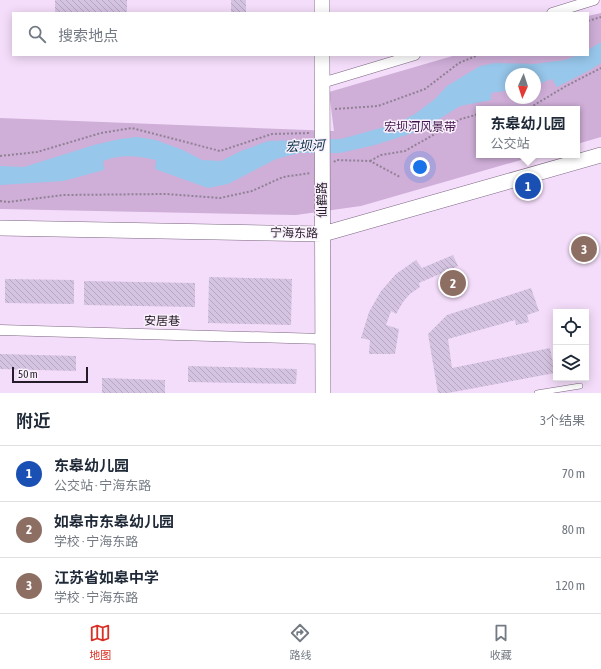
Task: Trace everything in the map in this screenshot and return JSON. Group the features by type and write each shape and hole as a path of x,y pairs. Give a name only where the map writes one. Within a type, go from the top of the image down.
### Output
{"street":[{"path":"322,0 322,12"},
{"path":"555,12 594,0"},
{"name":"仙鹤路","path":"322,56 323,393"},
{"path":"322,83 412,56"},
{"name":"宁海东路","path":"0,228 323,234 601,155"},
{"name":"安居巷","path":"0,330 324,339"}],"lane":[{"path":"536,393 580,386"}],"path":[{"path":"589,21 601,17"},
{"path":"323,110 378,106 425,89 459,63 476,56"},
{"path":"535,106 566,86 601,68"},
{"path":"370,161 381,155 405,151 461,119 476,115"},
{"path":"0,156 37,152 101,132 132,128 220,151 272,134 322,135"},
{"path":"0,201 6,202 63,195 158,194 220,198 252,191 283,177 322,167 336,160 370,161 400,177"}],"green space":[{"name":"宏坝河风景带","path":"601,13 601,137 580,143 580,106 476,106 476,158 528,158 361,206 296,215 0,209 0,118 334,131 329,92 453,56 589,56 589,16"}],"water":[{"name":"宏坝河","path":"601,42 601,63 557,87 552,79 541,83 541,68 505,68 505,91 491,93 491,100 460,106 422,130 375,145 340,153 299,153 276,159 228,184 208,188 155,169 156,160 130,156 117,157 103,161 104,170 63,181 0,185 0,166 24,167 94,145 120,139 138,137 156,140 183,150 202,160 221,161 241,151 268,141 341,139 395,124 415,114 435,99 447,86 480,66 495,63 534,64 565,60 575,56 589,56 589,49"}],"building":[{"path":"55,0 127,0 127,12 55,12"},
{"path":"231,0 246,0 246,12 231,12"},
{"path":"453,255 458,266 419,283 420,287 410,294 396,314 391,311 386,325 399,329 395,354 369,354 370,340 361,338 369,312 381,291 396,274 416,260 422,268"},
{"path":"209,277 292,279 291,325 208,323"},
{"path":"5,279 74,280 74,304 5,303"},
{"path":"84,281 195,283 195,307 84,305"},
{"path":"531,288 539,311 527,315 529,322 516,325 515,320 448,339 452,368 550,348 553,363 553,373 448,393 438,393 428,334 447,315"},
{"path":"0,354 76,356 76,371 0,369"},
{"path":"188,366 297,369 296,384 188,382"},
{"path":"102,378 165,380 165,393 102,393"}],"place":[{"name":"东皋幼儿园","path":"528,186"},
{"name":"江苏省如皋中学","path":"584,249"},
{"name":"如皋市东皋幼儿园","path":"453,283"}]}
